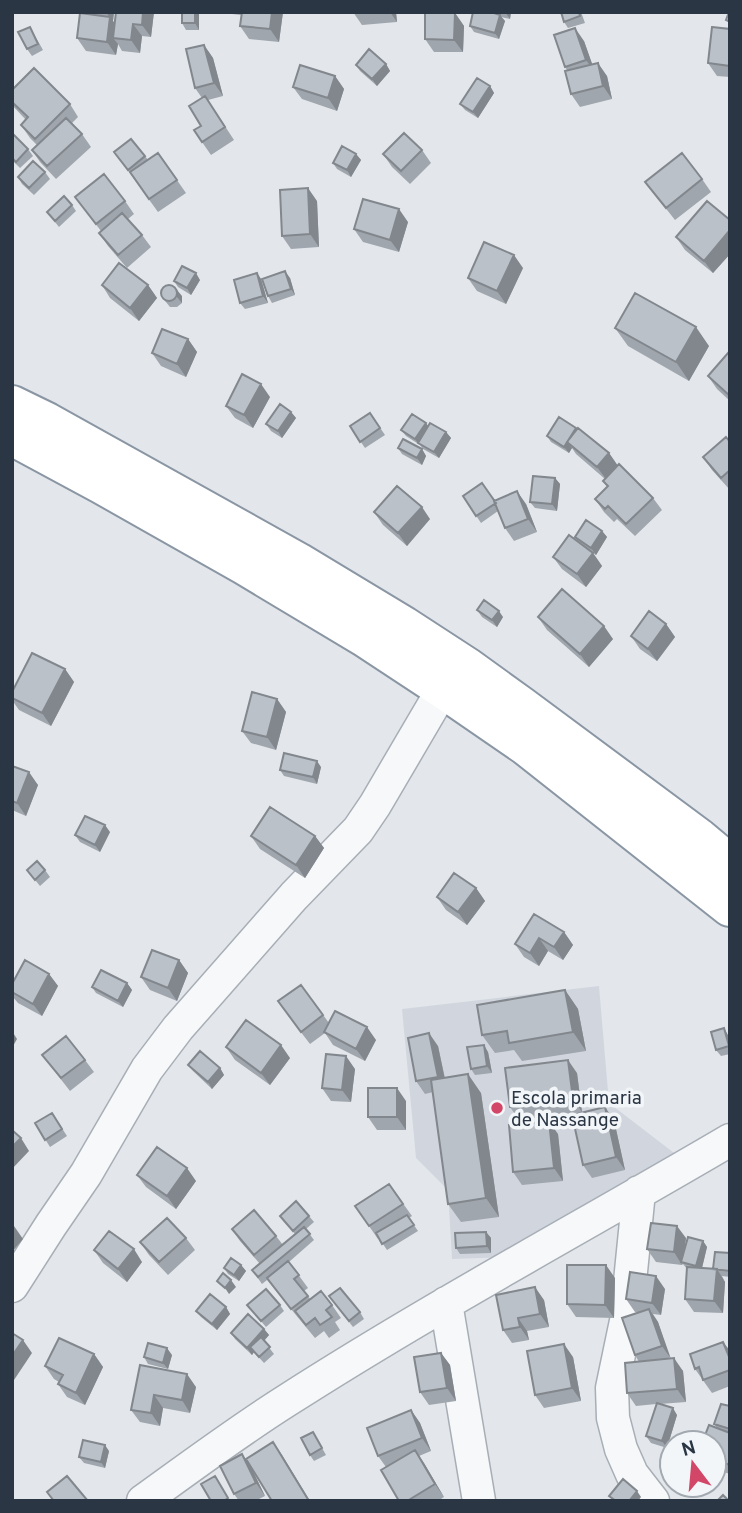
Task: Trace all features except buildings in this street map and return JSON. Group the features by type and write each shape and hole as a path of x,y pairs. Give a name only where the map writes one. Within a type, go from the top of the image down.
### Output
{"highway":[{"path":"12,405 286,555 404,626 521,706 730,864"},
{"path":"12,436 244,565 443,689 537,755 730,907"}],"street":[{"path":"12,1286 86,1174 147,1069 178,1028 294,895 358,830 443,689"},
{"path":"143,1501 286,1401 446,1303 730,1140"},
{"path":"639,1192 626,1321 612,1398 613,1418 621,1449 632,1474 653,1501"},
{"path":"446,1303 479,1501"}],"shaded area":[{"path":"599,986 609,1103 682,1159 511,1257 452,1259 448,1190 416,1158 402,1009"}],"place":[{"name":"Escola primaria de Nassange","path":"497,1108"}]}
